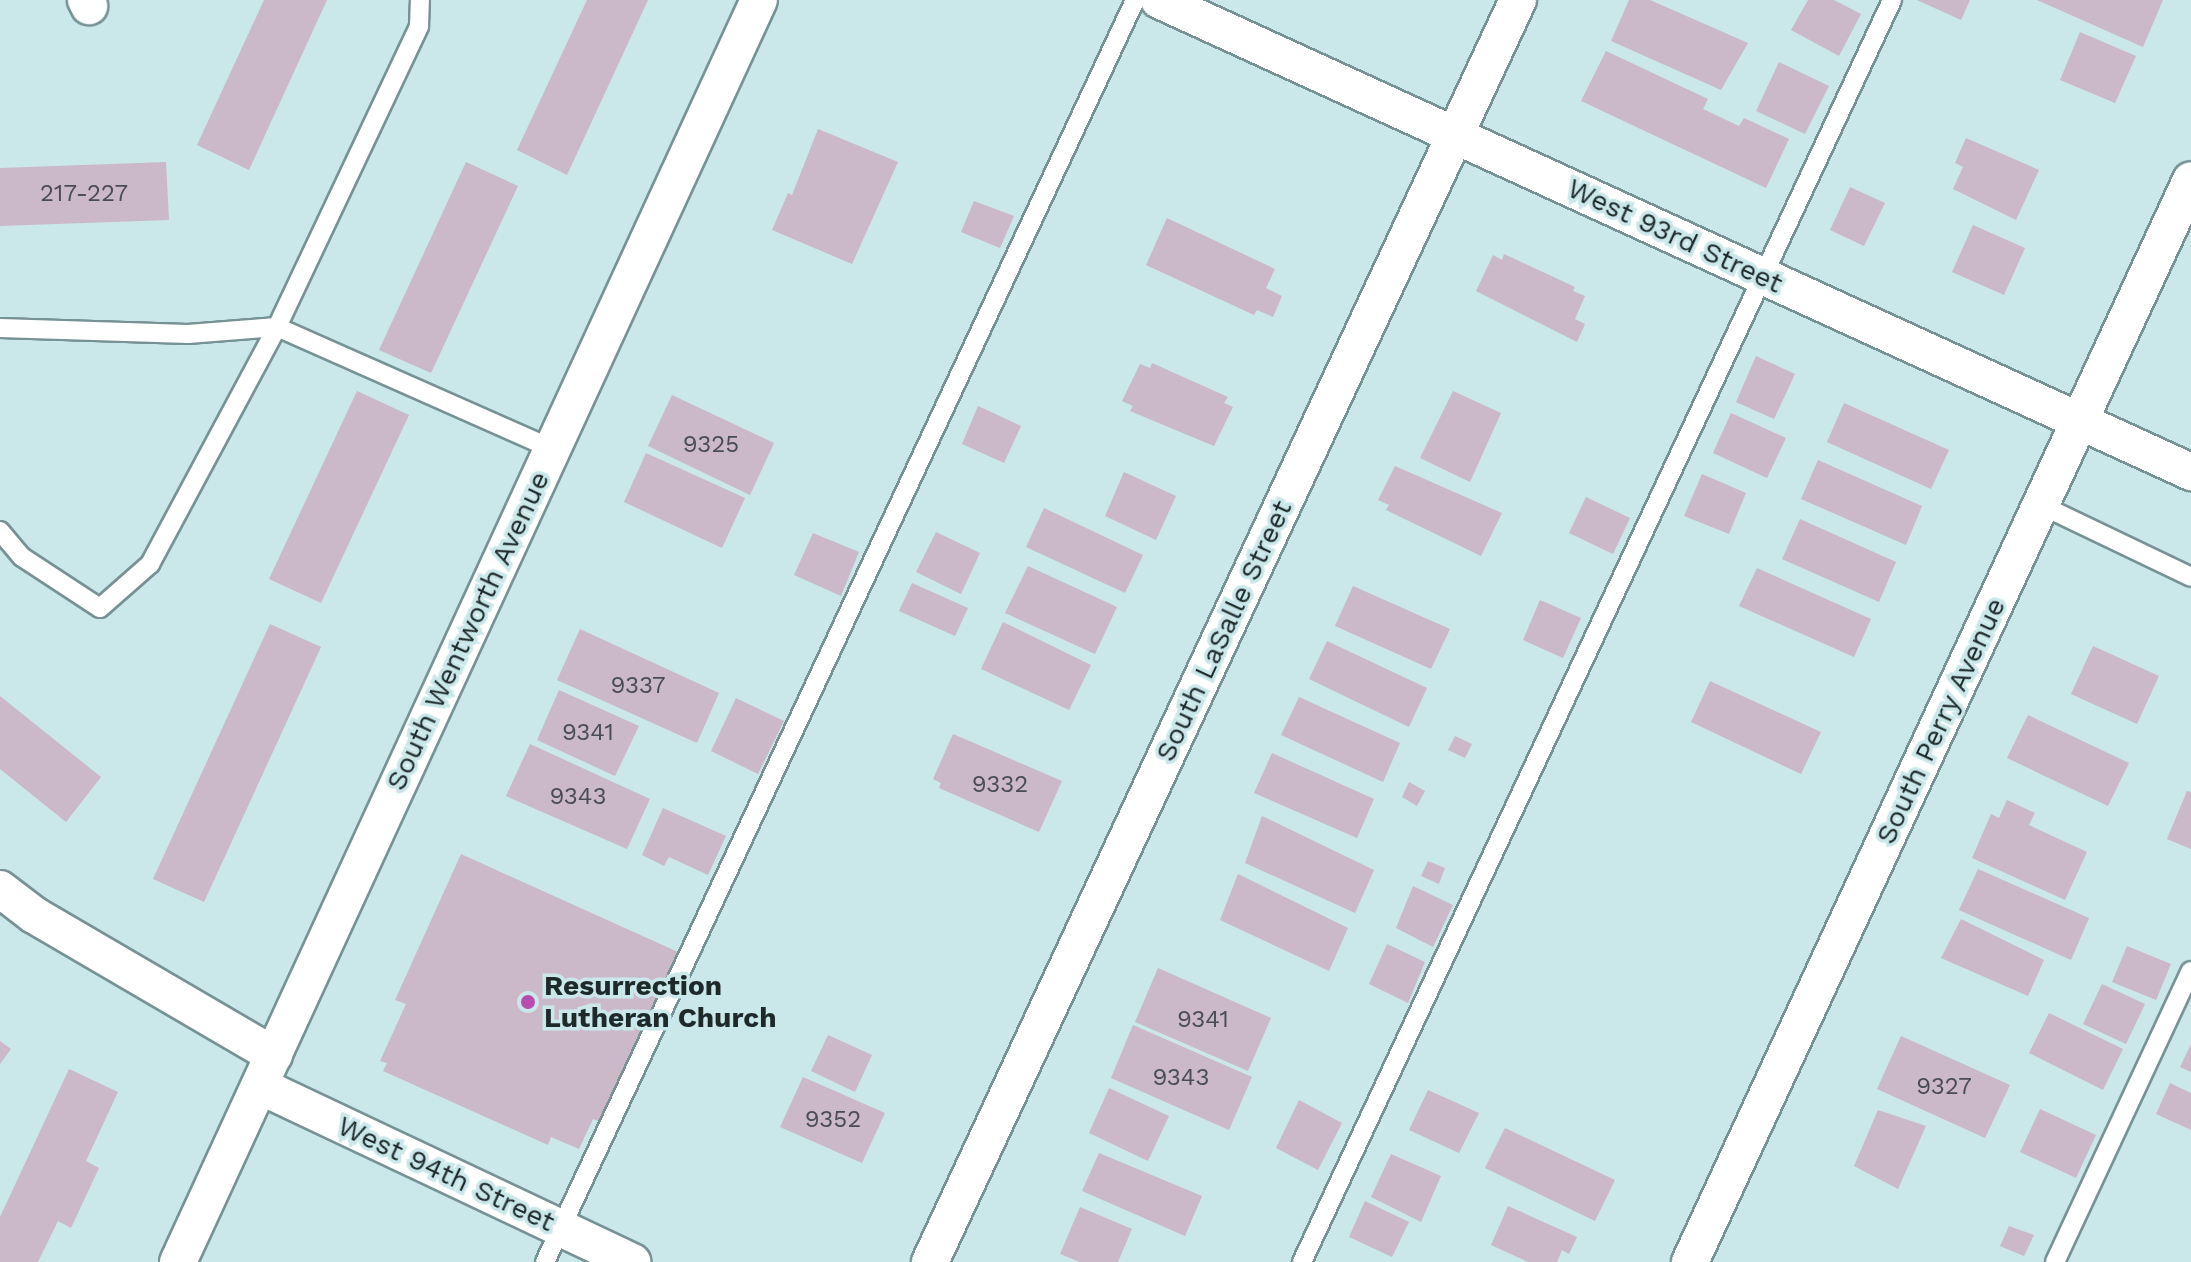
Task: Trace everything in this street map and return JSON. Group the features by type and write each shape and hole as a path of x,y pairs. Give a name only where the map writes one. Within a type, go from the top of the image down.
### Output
{"street":[{"name":"South Wentworth Avenue","path":"178,1262 759,0"},
{"name":"West 93rd Street","path":"1159,0 2191,472"},
{"name":"South LaSalle Street","path":"930,1262 1518,0"},
{"name":"South Perry Avenue","path":"1690,1262 2190,183"},
{"name":"West 94th Street","path":"0,889 34,915 267,1070 560,1228 632,1262"}],"lane":[{"path":"0,531 22,557 100,608 150,564 277,327 419,26 420,0"},
{"path":"545,1262 1135,0"},
{"path":"1302,1262 1892,0"},
{"path":"0,328 188,334 277,327 552,449"},
{"path":"2041,505 2191,577"},
{"path":"2055,1262 2191,971"}],"building":[{"path":"264,0 327,0 249,170 197,145"},
{"path":"587,0 648,0 567,175 517,150"},
{"path":"1629,0 1650,0 1748,43 1721,90 1611,41"},
{"path":"1808,0 1834,0 1861,14 1839,56 1791,30"},
{"path":"1917,0 1970,0 1961,20"},
{"path":"2037,0 2163,0 2143,47"},
{"path":"2080,32 2136,56 2115,103 2060,80"},
{"path":"1606,51 1708,99 1703,109 1739,126 1744,118 1789,139 1766,188 1581,101"},
{"path":"1779,62 1829,86 1805,134 1756,111"},
{"path":"818,129 898,162 852,264 772,230 788,193 792,195"},
{"path":"1966,138 2039,170 2016,220 1953,189 1963,167 1955,163"},
{"path":"166,162 169,220 0,226 0,168"},
{"path":"466,162 518,186 431,373 379,350"},
{"path":"1850,187 1885,203 1864,246 1830,230"},
{"path":"974,201 1014,216 1000,248 961,232"},
{"path":"1167,218 1275,269 1266,288 1282,296 1273,317 1257,310 1254,315 1146,265"},
{"path":"1973,225 2025,248 2004,295 1952,272"},
{"path":"1504,254 1575,287 1573,291 1585,296 1575,319 1585,324 1577,342 1476,291 1493,255 1502,260"},
{"path":"1756,356 1795,374 1774,419 1736,402"},
{"path":"1152,363 1228,397 1224,403 1233,407 1214,446 1130,411 1133,406 1122,401 1140,364 1150,368"},
{"path":"357,391 409,415 321,603 269,579"},
{"path":"1453,391 1501,413 1470,482 1420,458"},
{"path":"672,395 774,443 750,495 648,446"},
{"path":"1844,403 1949,450 1931,489 1827,442"},
{"path":"978,406 1021,426 1004,463 962,444"},
{"path":"1731,413 1786,438 1767,478 1713,453"},
{"path":"646,453 745,498 722,548 624,502"},
{"path":"1818,460 1922,506 1906,545 1801,499"},
{"path":"1395,466 1502,513 1481,556 1386,510 1389,505 1378,500"},
{"path":"1124,472 1176,496 1156,540 1105,516"},
{"path":"1702,474 1746,493 1729,534 1684,516"},
{"path":"1586,497 1630,518 1613,554 1569,533"},
{"path":"1044,508 1143,555 1125,593 1026,547"},
{"path":"1800,519 1896,562 1879,602 1782,559"},
{"path":"936,532 980,553 961,594 916,572"},
{"path":"813,533 859,552 841,596 794,575"},
{"path":"1028,566 1117,607 1095,654 1005,613"},
{"path":"1757,568 1871,619 1854,657 1739,606"},
{"path":"912,583 968,608 955,636 899,611"},
{"path":"1353,586 1450,629 1431,669 1335,626"},
{"path":"1540,600 1581,618 1563,658 1523,640"},
{"path":"1003,622 1091,665 1069,710 981,669"},
{"path":"270,624 321,647 204,902 153,879"},
{"path":"580,629 719,693 697,743 557,680"},
{"path":"1327,641 1427,688 1409,727 1309,679"},
{"path":"2093,646 2159,676 2137,724 2071,694"},
{"path":"1710,681 1821,732 1801,774 1691,722"},
{"path":"559,690 639,726 615,776 537,740"},
{"path":"0,696 101,777 66,822 0,769"},
{"path":"1299,697 1400,743 1383,782 1281,735"},
{"path":"736,698 784,721 758,774 711,751"},
{"path":"2028,715 2129,763 2108,806 2007,758"},
{"path":"953,734 1062,781 1039,832 939,788 941,783 933,779"},
{"path":"1455,736 1472,744 1465,758 1448,750"},
{"path":"530,744 650,799 627,849 506,796"},
{"path":"1272,753 1374,799 1357,838 1254,793"},
{"path":"1409,782 1425,791 1417,806 1402,797"},
{"path":"2187,791 2191,792 2191,849 2167,839"},
{"path":"2007,800 2035,813 2029,825 2087,852 2065,900 1972,858 1991,814 1999,818"},
{"path":"663,808 726,836 708,875 669,857 664,866 642,855"},
{"path":"1262,816 1374,870 1355,913 1245,863"},
{"name":"Resurrection Lutheran Church","path":"461,854 678,952 601,1122 593,1119 579,1149 551,1137 548,1145 383,1071 387,1063 380,1061 406,1004 395,1000"},
{"path":"1428,861 1445,868 1439,884 1421,876"},
{"path":"1978,869 2089,918 2071,960 1959,910"},
{"path":"1238,874 1348,928 1329,971 1220,920"},
{"path":"1413,886 1453,905 1433,947 1396,928"},
{"path":"1961,919 2044,960 2028,996 1941,958"},
{"path":"1387,944 1425,962 1408,1003 1369,984"},
{"path":"2127,946 2171,964 2156,1000 2112,982"},
{"path":"1158,968 1271,1018 1248,1071 1135,1022"},
{"path":"2102,984 2145,1004 2126,1044 2083,1024"},
{"path":"2049,1013 2123,1049 2103,1090 2029,1053"},
{"path":"1133,1025 1252,1077 1229,1130 1111,1078"},
{"path":"828,1035 872,1055 855,1092 811,1071"},
{"path":"1901,1036 2010,1085 1985,1138 1877,1089"},
{"path":"0,1041 11,1049 0,1064"},
{"path":"2191,1044 2191,1072 2180,1067"},
{"path":"69,1069 118,1092 86,1161 99,1168 71,1228 58,1221 38,1262 0,1262 0,1217"},
{"path":"803,1077 885,1113 862,1163 780,1127"},
{"path":"2170,1083 2191,1093 2191,1130 2156,1114"},
{"path":"1109,1088 1169,1116 1148,1161 1089,1133"},
{"path":"1428,1090 1479,1113 1459,1153 1409,1130"},
{"path":"1299,1100 1342,1123 1318,1170 1276,1148"},
{"path":"2040,1109 2096,1135 2076,1178 2020,1152"},
{"path":"1878,1110 1926,1126 1898,1189 1854,1166"},
{"path":"1505,1128 1615,1180 1595,1221 1485,1168"},
{"path":"1099,1153 1202,1196 1185,1236 1082,1191"},
{"path":"1391,1154 1441,1176 1421,1222 1371,1197"},
{"path":"1365,1201 1409,1222 1392,1257 1349,1237"},
{"path":"1508,1206 1577,1237 1569,1254 1562,1250 1557,1262 1528,1262 1491,1245"},
{"path":"1080,1207 1132,1229 1118,1262 1080,1262 1060,1254"},
{"path":"2009,1226 2034,1235 2024,1256 2000,1246"}],"place":[{"name":"Resurrection Lutheran Church","path":"528,1002"}]}
